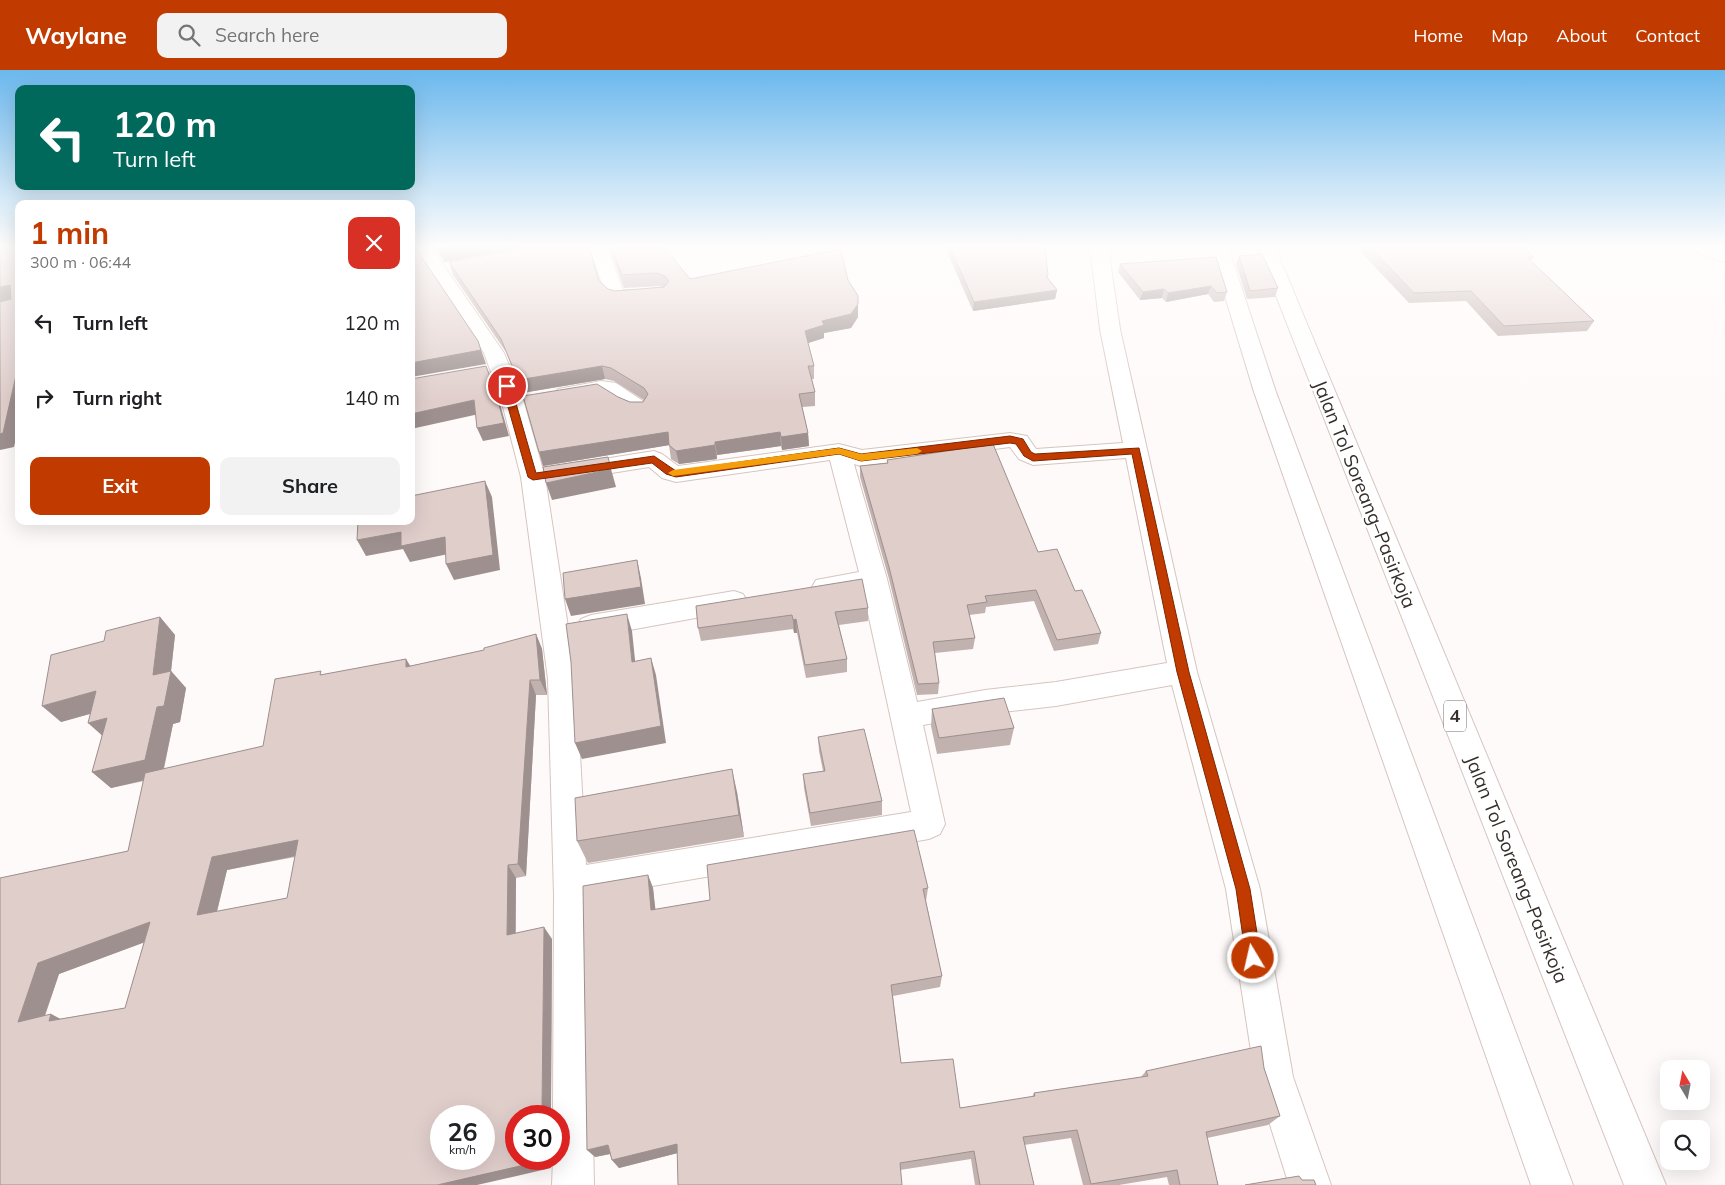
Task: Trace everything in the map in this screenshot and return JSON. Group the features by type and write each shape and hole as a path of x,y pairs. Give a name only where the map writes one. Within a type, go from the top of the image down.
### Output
{"main road":[{"path":"463,299 494,353 492,371 529,400 605,388 638,408"},
{"path":"1106,299 1110,329 1183,672 1243,889 1274,1077 1310,1185"},
{"path":"1236,299 1266,392 1552,1185"},
{"name":"Jalan Tol Soreang–Pasirkoja","path":"1287,299 1645,1185"},
{"path":"529,400 533,477 562,679 570,884 573,1185"},
{"path":"533,477 654,459 670,472 676,474 839,451 861,458 1010,440 1020,441 1027,454 1033,458 1136,450"},
{"path":"570,884 929,824 874,579 839,451"},
{"path":"797,592 874,579"},
{"path":"554,632 760,597"},
{"path":"906,716 985,702 1056,694 1183,672"}],"building":[{"path":"15,299 15,380 3,433 0,434 0,302"},
{"path":"415,299 450,299 478,341 481,350 415,362"},
{"path":"474,299 858,299 858,304 851,314 822,321 824,325 805,331 814,366 808,366 815,392 799,394 808,433 781,437 780,432 715,442 715,445 676,451 669,445 668,432 539,452 523,396 597,384 630,402 643,402 648,394 644,388 611,368 602,366 518,380 501,339"},
{"path":"973,299 995,299 974,302"},
{"path":"1479,299 1571,299 1594,321 1504,326"},
{"path":"486,366 504,423 477,428 474,400 415,413 415,378"},
{"path":"993,444 1038,552 1057,549 1075,591 1082,590 1101,633 1057,640 1036,590 985,596 987,602 967,605 975,638 933,642 939,683 918,684 889,567 860,466 888,463 887,460"},
{"path":"608,457 611,469 546,483 543,467"},
{"path":"485,481 493,555 446,564 445,537 401,546 401,532 357,540 358,525 415,525 415,495"},
{"path":"637,560 641,587 565,599 563,573"},
{"path":"862,579 868,608 835,612 847,659 805,665 796,619 793,620 792,615 698,628 696,606"},
{"path":"627,614 632,662 651,658 661,726 575,743 571,662 566,624"},
{"path":"160,617 153,675 171,671 164,706 157,707 145,760 92,772 107,718 88,723 96,691 42,706 51,655 104,641 106,631"},
{"path":"536,634 540,680 530,680 518,864 508,865 507,935 544,927 542,1105 505,1105 505,1169 437,1185 0,1185 0,878 128,851 145,773 263,746 275,679 321,671 320,675 406,659 406,667 484,650 484,648","holes":["298,840 287,898 197,915 212,857","150,922 125,1008 49,1021 51,1014 18,1022 38,963"]},
{"path":"1004,698 1014,728 939,738 932,709"},
{"path":"864,729 882,801 810,813 803,774 825,771 818,737"},
{"path":"732,769 739,815 577,841 575,798"},
{"path":"914,830 928,888 923,889 942,976 891,985 901,1063 953,1059 960,1108 1035,1096 1034,1093 1148,1076 1146,1071 1261,1046 1264,1068 1280,1116 1206,1132 1218,1185 1180,1185 1177,1170 1091,1184 1077,1130 1023,1137 1034,1185 980,1185 974,1151 900,1163 902,1185 678,1185 677,1144 612,1160 608,1145 587,1150 583,886 648,875 651,910 710,900 707,865"},
{"path":"1299,1176 1302,1180 1314,1180 1316,1185 1245,1185"}],"slow traffic":[{"path":"673,473 839,451 861,458 917,451"}],"route":[{"path":"507,386 533,477 654,459 670,472 676,474 839,451 861,458 1010,440 1020,441 1027,454 1033,458 1136,450 1183,672 1243,889 1253,958"}]}
